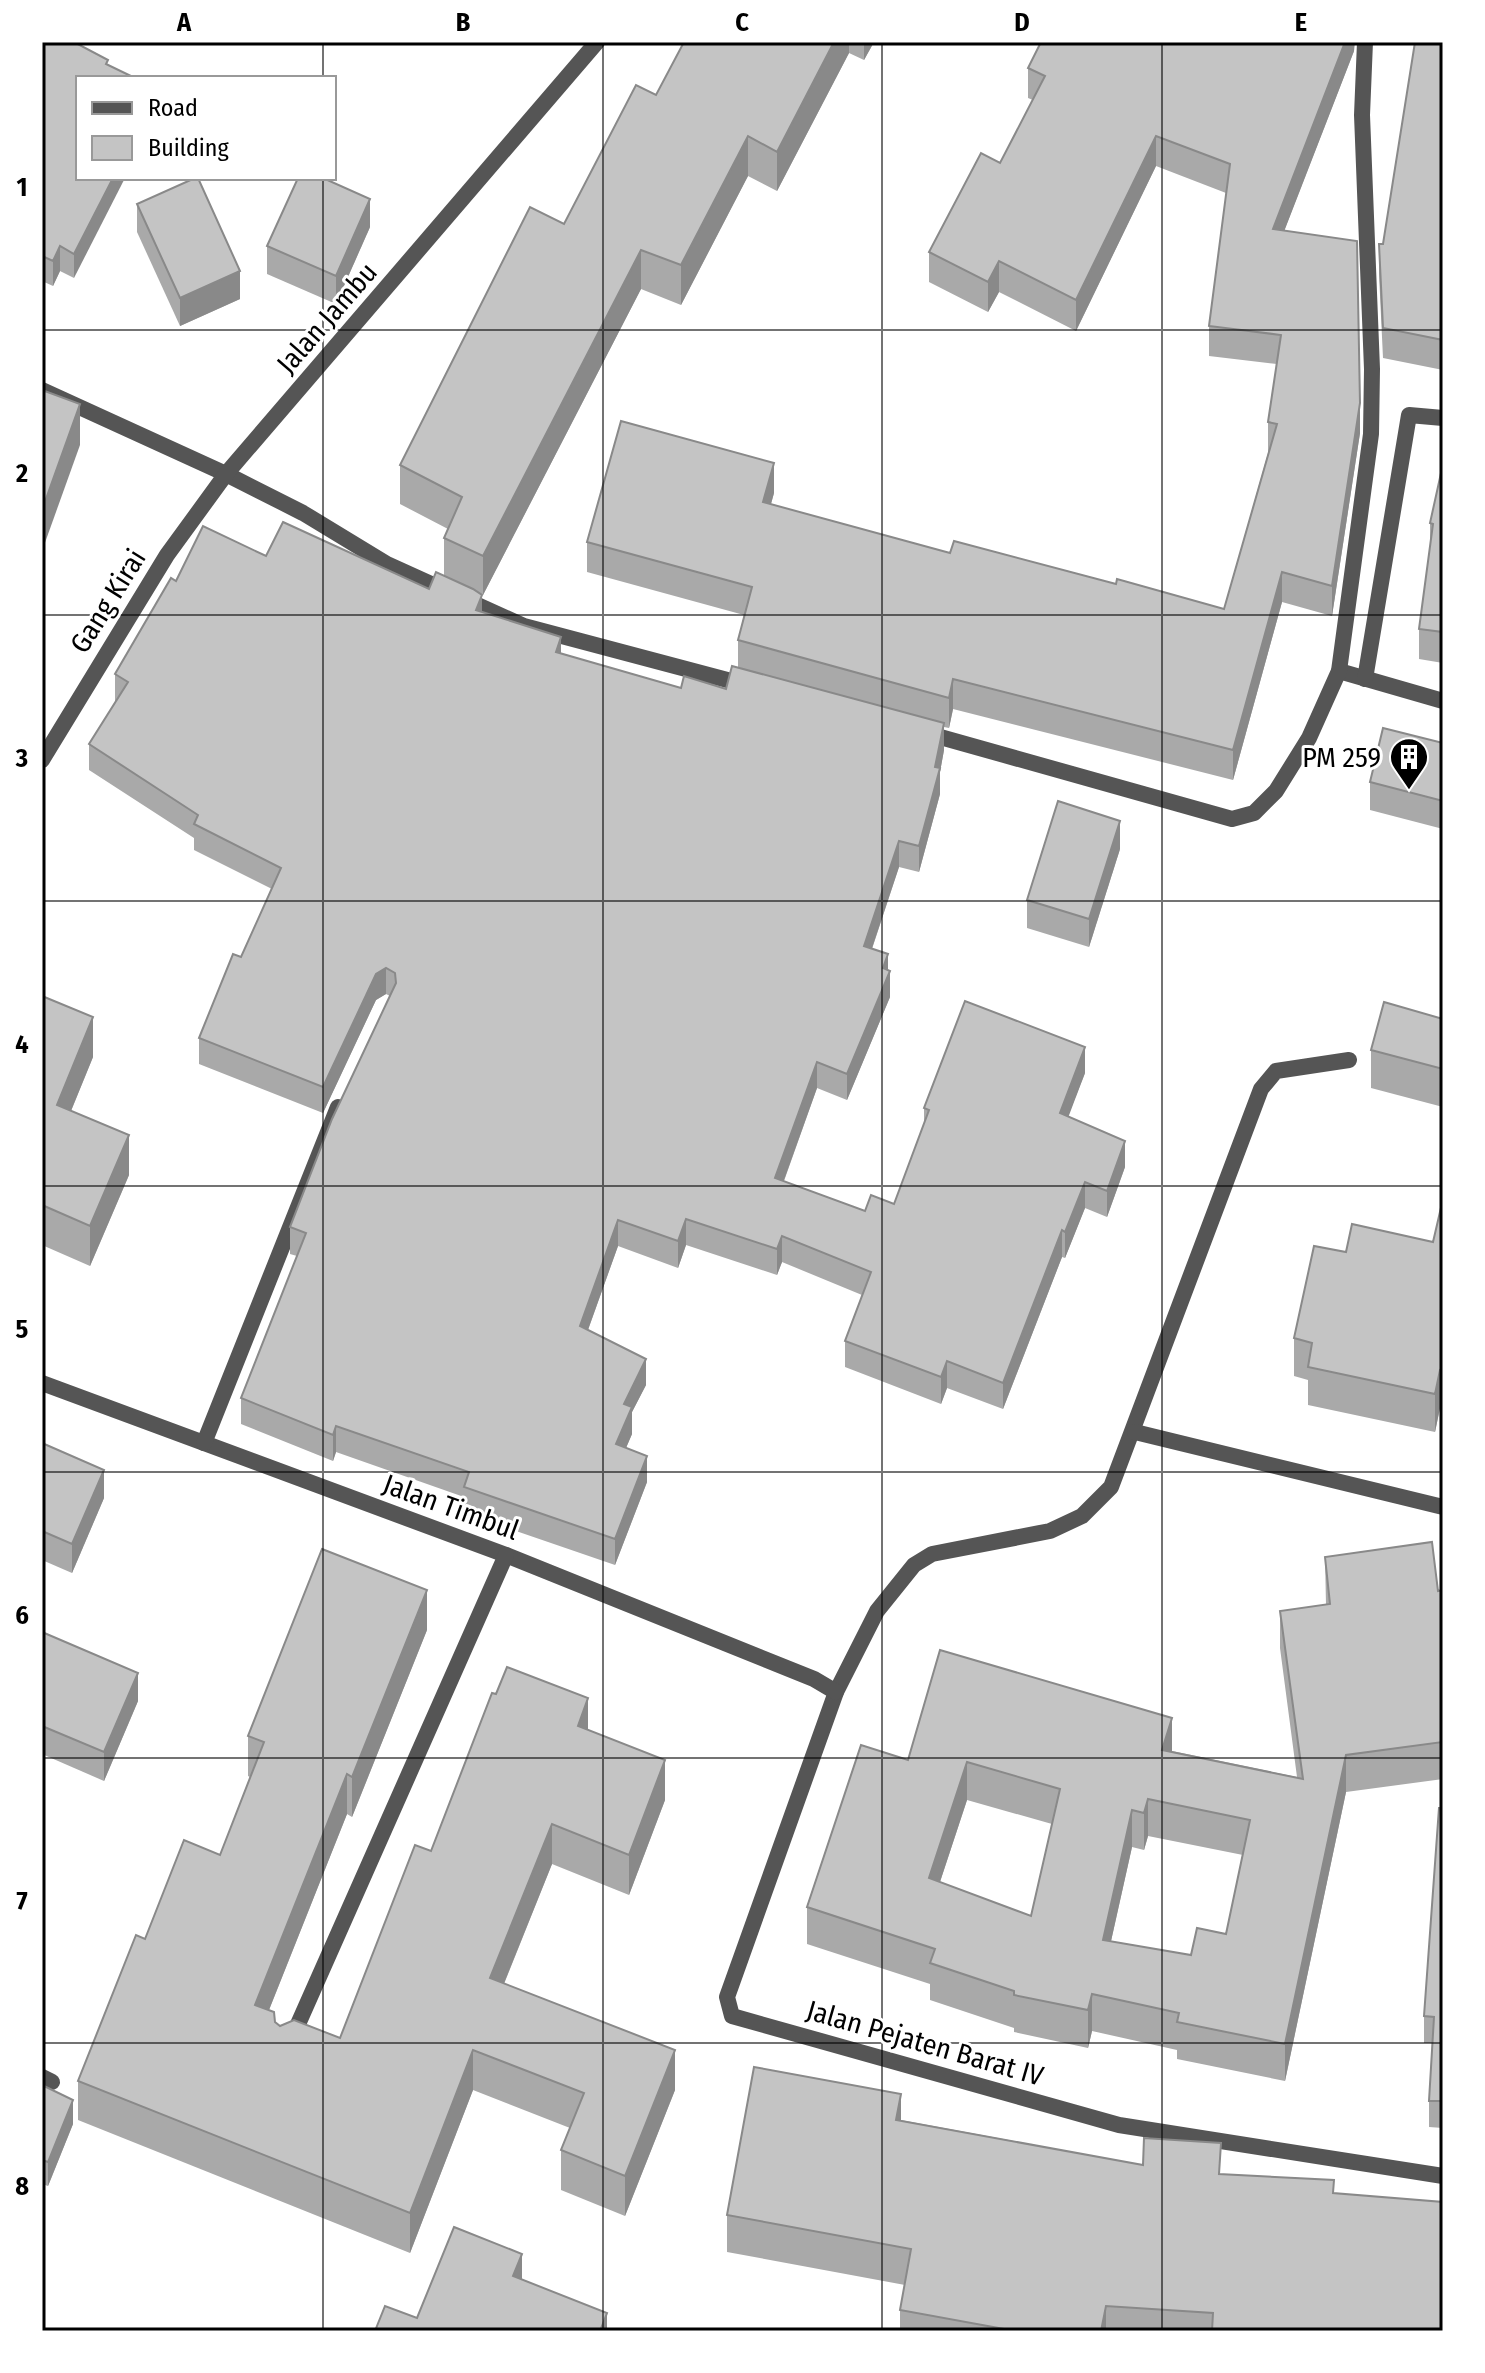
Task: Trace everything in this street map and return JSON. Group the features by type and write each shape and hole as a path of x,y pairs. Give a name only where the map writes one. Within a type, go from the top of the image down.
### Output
{"street":[{"name":"Jalan Jambu","path":"226,474 597,42"},
{"path":"908,728 1232,819 1254,813 1276,791 1309,738 1339,671 1371,434 1372,354 1362,115 1365,42"},
{"path":"42,390 226,474 303,513 387,564 524,626 770,691"},
{"path":"1365,679 1409,415 1443,418"},
{"name":"Gang Kirai","path":"42,760 158,568 226,474"},
{"path":"1339,671 1443,701"},
{"path":"836,1692 877,1611 914,1565 945,1550 1050,1531 1082,1516 1111,1487 1135,1432 1261,1089 1276,1071 1349,1060"},
{"path":"204,1443 322,1141 348,1086"},
{"name":"Jalan Timbul","path":"42,1383 506,1555 814,1679 836,1692"},
{"path":"1135,1432 1443,1507"},
{"path":"284,2056 506,1555"},
{"name":"Jalan Pejaten Barat IV","path":"836,1692 727,1997 732,2016 1119,2125 1443,2176"}],"building":[{"path":"42,42 74,42 108,60 106,64 131,76 76,76 76,180 112,180 74,254 60,246 53,261 42,256"},
{"path":"684,42 834,42 777,152 748,136 681,265 641,250 483,556 444,538 462,497 400,465 530,207 564,224 636,85 656,95"},
{"path":"1041,42 1345,42 1273,229 1357,241 1360,403 1332,586 1282,572 1233,750 953,679 949,698 738,640 752,587 587,542 621,421 774,463 763,502 950,553 954,541 1116,584 1117,579 1224,609 1277,424 1268,422 1281,335 1209,326 1230,164 1156,136 1076,300 999,261 988,282 929,252 981,153 1000,163 1045,76 1028,68"},
{"path":"1415,42 1443,42 1443,340 1383,328 1379,244 1383,244"},
{"path":"191,180 199,180 240,271 180,298 137,204"},
{"path":"297,180 327,180 370,199 336,276 267,246"},
{"path":"42,390 80,404 42,510"},
{"path":"1443,464 1443,632 1419,629 1433,524 1430,523"},
{"path":"283,522 429,589 436,572 473,589 482,595 476,610 561,637 556,652 681,688 684,676 726,689 732,666 944,723 935,767 940,768 919,846 899,841 864,946 888,954 883,968 890,971 847,1074 817,1062 775,1178 865,1211 871,1195 894,1204 929,1110 924,1108 965,1001 1085,1047 1060,1113 1125,1141 1107,1191 1085,1182 1065,1232 1062,1230 1003,1383 947,1361 941,1377 845,1341 871,1272 782,1236 777,1249 686,1219 678,1241 618,1220 580,1326 646,1359 624,1404 632,1407 616,1444 647,1456 615,1539 464,1487 469,1472 336,1426 333,1435 241,1398 306,1233 290,1227 332,1119 396,983 395,973 386,968 376,974 323,1087 199,1038 233,954 241,957 281,868 194,824 198,815 89,744 128,682 115,674 171,578 176,581 203,526 266,556"},
{"path":"1383,728 1443,743 1443,801 1370,782"},
{"path":"1058,801 1120,821 1089,919 1027,900"},
{"path":"42,996 93,1017 57,1105 129,1135 90,1226 42,1205"},
{"path":"1384,1002 1443,1019 1443,1069 1371,1050"},
{"path":"1443,1199 1443,1371 1440,1370 1435,1394 1308,1367 1312,1343 1294,1338 1314,1246 1346,1252 1352,1224 1433,1242"},
{"path":"42,1443 104,1470 72,1544 42,1531"},
{"path":"1432,1542 1438,1591 1443,1590 1443,1742 1346,1755 1285,2044 1177,2022 1179,2013 1092,1994 1088,2010 1014,1995 1014,1991 930,1963 935,1949 807,1907 861,1745 908,1760 940,1650 1172,1718 1162,1750 1303,1779 1280,1611 1330,1604 1325,1557","holes":["967,1762 1060,1789 1031,1916 929,1878","1148,1799 1250,1820 1226,1934 1197,1928 1191,1955 1103,1940 1132,1810 1144,1813"]},
{"path":"322,1549 427,1590 352,1777 347,1774 255,2005 274,2012 275,2022 280,2026 294,2020 340,2038 415,1845 431,1851 492,1693 496,1694 507,1667 588,1698 578,1726 665,1760 629,1855 552,1824 490,1978 675,2050 625,2176 561,2150 584,2093 473,2050 410,2213 78,2081 136,1935 145,1939 184,1840 220,1855 264,1742 248,1736"},
{"path":"42,1632 138,1673 104,1752 42,1726"},
{"path":"1439,1808 1443,1808 1443,2101 1429,2101 1434,2017 1424,2016"},
{"path":"754,2067 901,2094 896,2120 1143,2165 1144,2138 1221,2143 1219,2174 1334,2180 1333,2193 1443,2202 1443,2331 1212,2331 1213,2313 1106,2306 1101,2331 1015,2331 900,2310 911,2249 727,2215"},
{"path":"42,2085 73,2100 48,2162 42,2160"},
{"path":"454,2227 522,2254 513,2276 607,2313 600,2331 375,2331 385,2306 417,2318"}],"place":[{"name":"PM 259","path":"1409,791"}]}
